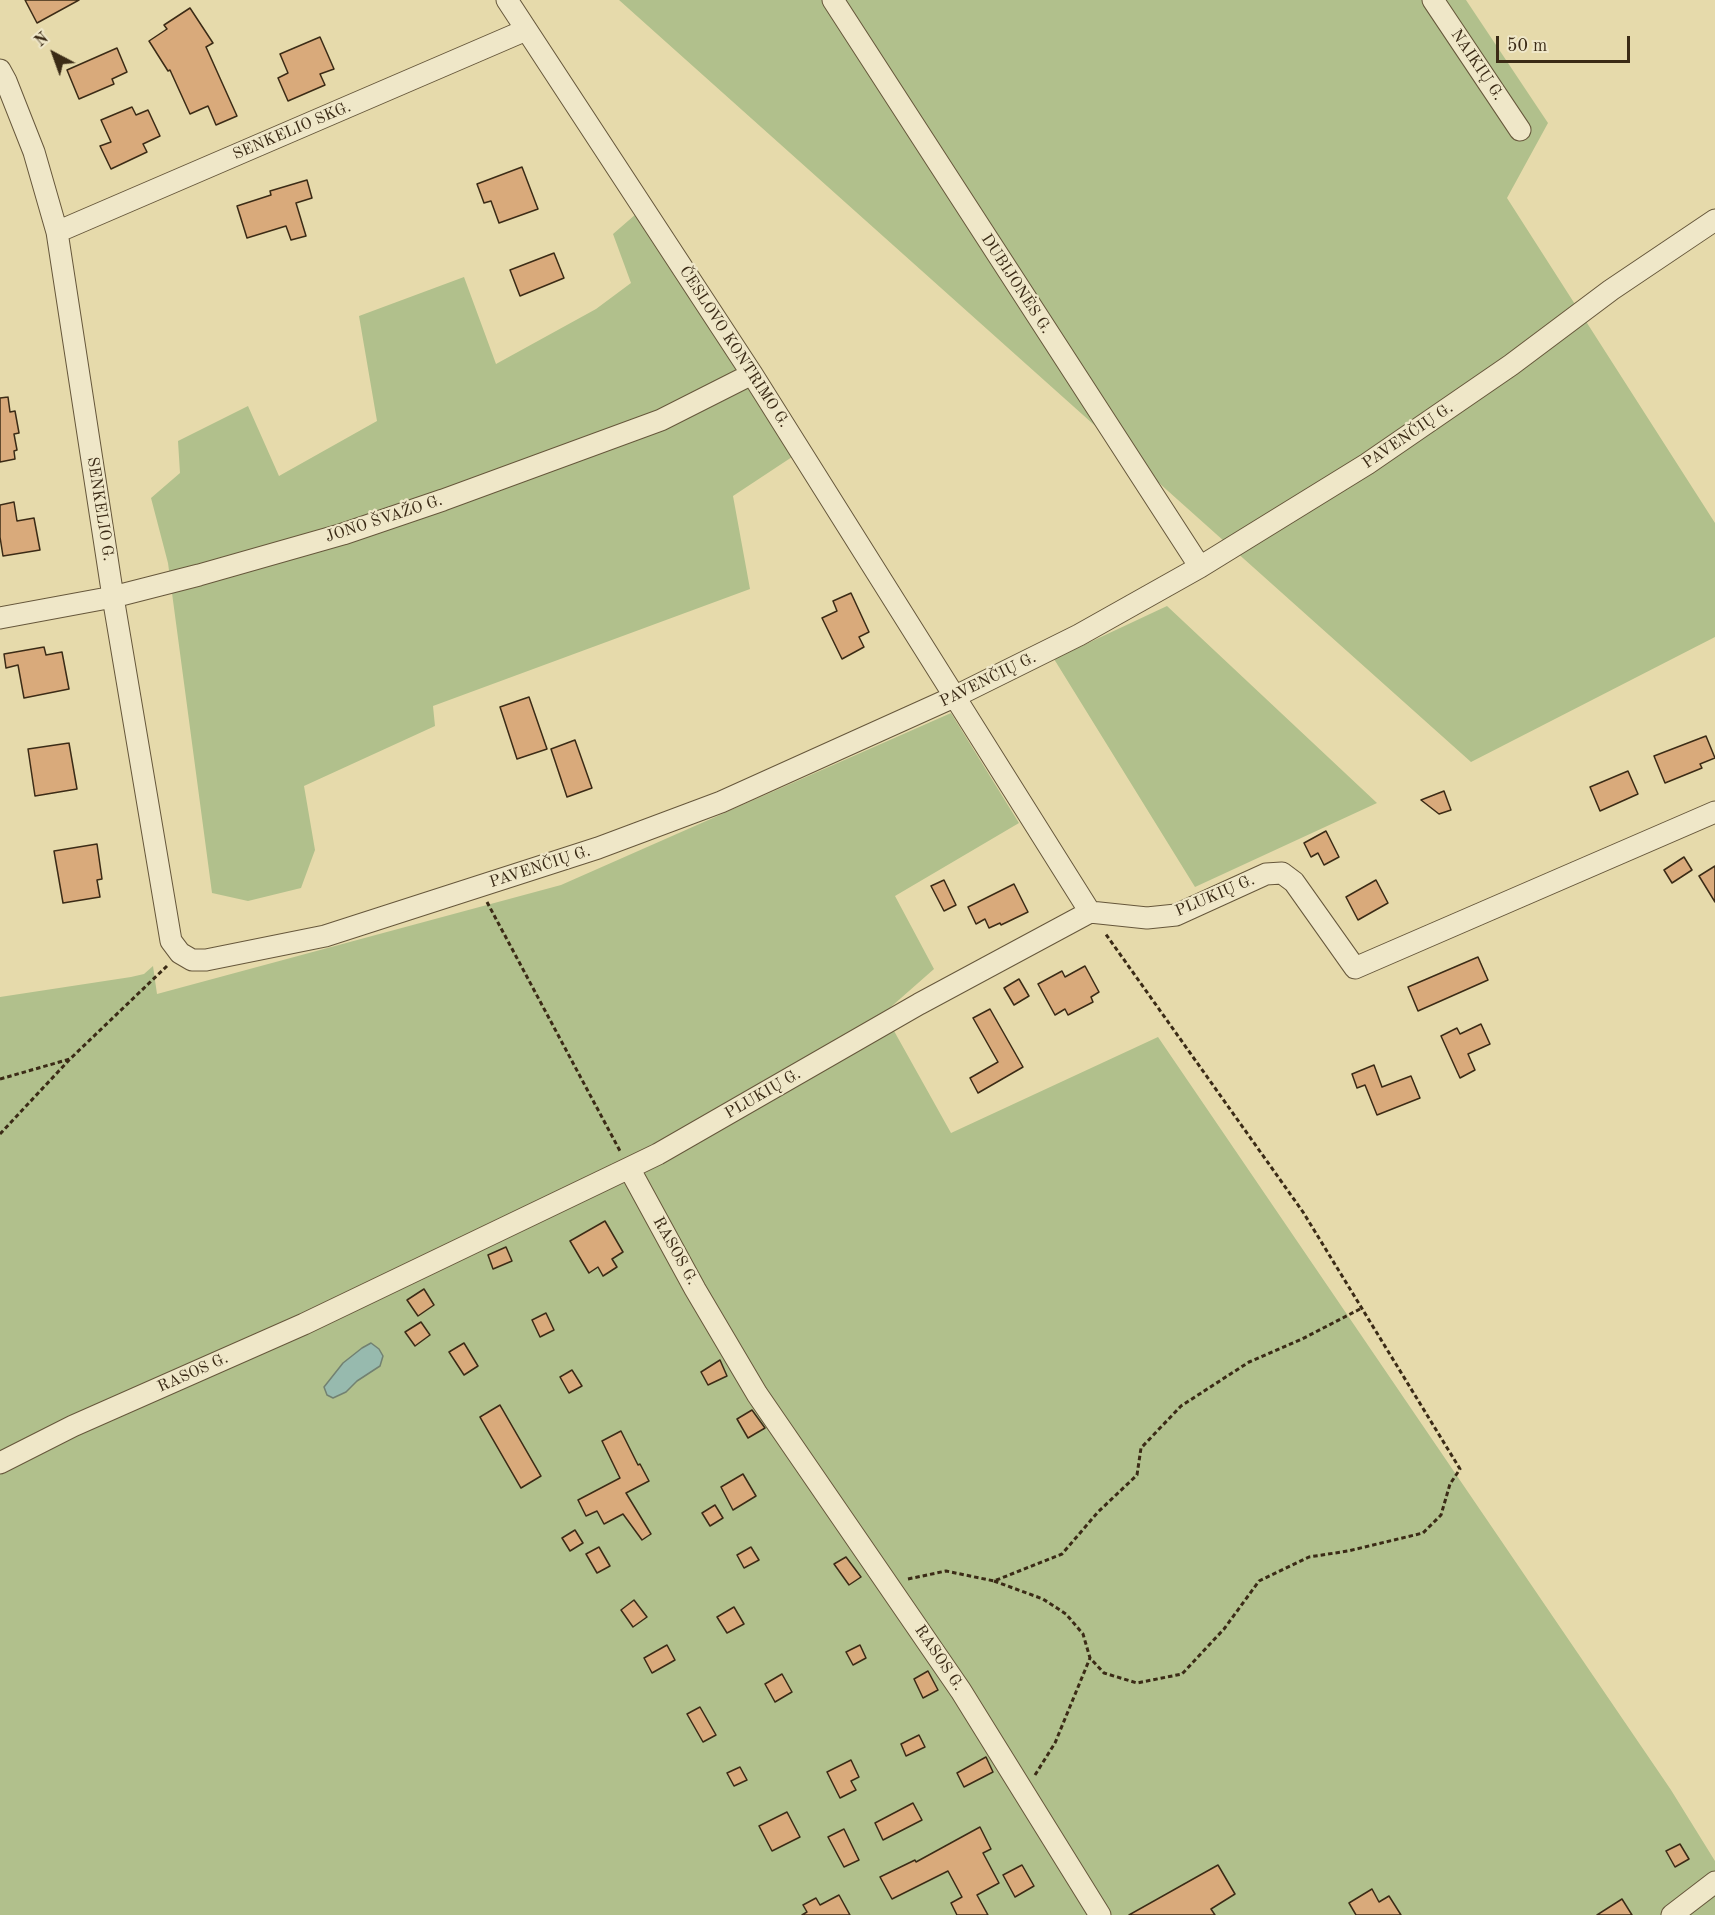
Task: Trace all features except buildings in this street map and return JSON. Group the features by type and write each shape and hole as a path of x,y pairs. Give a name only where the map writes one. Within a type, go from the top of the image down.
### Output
{"street":[{"name":"ČESLOVO KONTRIMO G.","path":"507,0 753,374 1090,912"},
{"name":"DUBIJONĖS G.","path":"833,0 1200,567"},
{"name":"NAIKIŲ G.","path":"1433,0 1520,130"},
{"name":"SENKELIO SKG.","path":"57,232 526,30"},
{"name":"SENKELIO G.","path":"0,70 34,152 57,232 113,597 171,941 180,953"},
{"name":"PAVENČIŲ G.","path":"180,953 192,960 206,960 325,936 598,848 721,802 956,696 1079,635 1200,567 1367,464 1511,365 1611,290 1715,220"},
{"name":"JONO ŠVAŽO G.","path":"0,618 113,597 343,534 453,497 661,420 753,374"},
{"name":"PLUKIŲ G.","path":"629,1168 658,1154 919,1004 1090,912 1147,918 1176,915 1266,874 1282,873 1294,882 1354,968 1715,812"},
{"name":"RASOS G.","path":"0,1463 73,1426 304,1324 629,1168 695,1289 757,1394 961,1691 1100,1915"},
{"path":"1672,1915 1715,1882"}],"path":[{"path":"479,887 629,1168"},
{"path":"893,1591 910,1577 946,1571 994,1581 1043,1599 1066,1614 1083,1634 1090,1658 1104,1673 1137,1683 1182,1674 1224,1629 1259,1581 1310,1557 1359,1549 1423,1533 1441,1515 1450,1484 1460,1469 1303,1212 1090,912"},
{"path":"0,1134 70,1059 180,953"},
{"path":"0,1079 70,1059"},
{"path":"994,1581 1062,1554 1098,1512 1137,1475 1141,1448 1181,1406 1249,1362 1302,1339 1362,1308"},
{"path":"1023,1791 1055,1743 1090,1658"}],"green space":[{"path":"619,0 1466,0 1548,123 1507,198 1715,523 1715,637 1471,762"},
{"path":"636,214 792,457 733,496 750,589 433,706 435,726 304,786 315,850 301,888 248,901 212,893 168,563 151,498 180,473 178,441 248,406 279,476 377,421 359,316 464,277 496,364 596,309 631,283 613,234"},
{"path":"1167,606 1377,803 1195,887 1054,659"},
{"path":"951,713 1019,823 895,896 934,969 884,1013 951,1133 1158,1037 1671,1790 1715,1861 1715,1915 0,1915 0,997 131,977 144,974 153,966 157,994 561,885"}],"water":[{"path":"371,1343 379,1349 383,1356 380,1366 357,1381 346,1392 333,1398 327,1395 324,1387 343,1363"}]}
